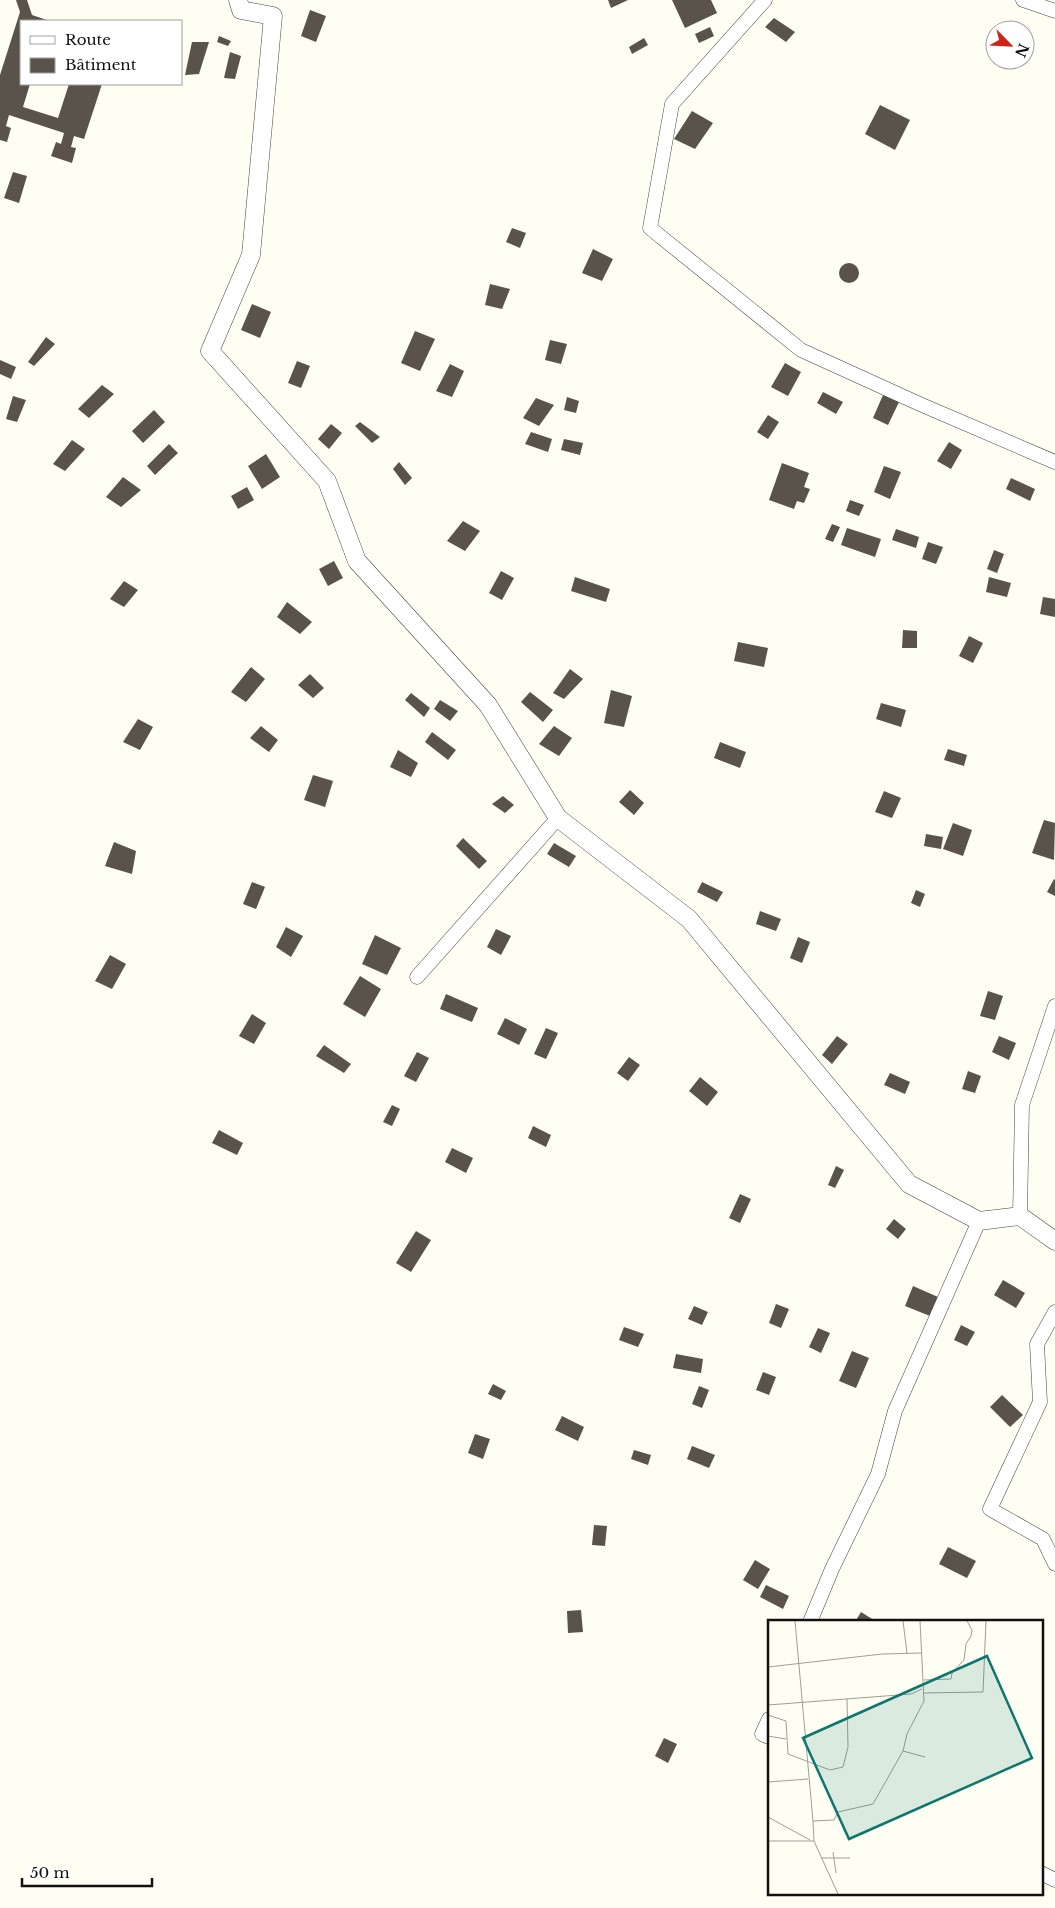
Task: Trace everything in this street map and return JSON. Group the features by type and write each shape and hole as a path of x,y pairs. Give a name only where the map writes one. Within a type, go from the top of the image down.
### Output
{"street":[{"path":"238,0 241,10 273,16 251,255 210,351 327,481 357,561 488,705 558,818 689,918 909,1184 978,1221 1020,1216 1055,1241"},
{"path":"766,0 672,104 650,228 801,350 922,405 1055,462"},
{"path":"1023,0 1055,11"},
{"path":"417,977 558,818"},
{"path":"1020,1216 1022,1105 1055,1006"},
{"path":"811,1620 832,1569 878,1474 895,1411 978,1221"},
{"path":"1055,1312 1037,1344 1040,1402 990,1509 1043,1539 1055,1564"},
{"path":"768,1721 762,1734 768,1737"},
{"path":"1042,1874 1055,1880"}],"building":[{"path":"16,0 27,0 32,15 47,20 20,20 20,85 30,85 23,107 58,118 69,85 102,85 84,139 74,136 71,147 76,148 72,163 51,156 56,142 61,144 64,133 9,115 6,126 11,128 7,142 0,140 0,75 20,12"},
{"path":"608,0 628,0 611,8"},
{"path":"672,0 711,0 717,13 685,28"},
{"path":"310,10 326,16 316,42 301,36"},
{"path":"774,18 795,32 786,42 765,27"},
{"path":"710,27 714,36 699,43 695,34"},
{"path":"219,36 231,41 228,46 217,42"},
{"path":"644,38 648,45 632,54 629,47"},
{"path":"192,42 209,42 199,74 185,75"},
{"path":"230,52 241,56 235,79 224,78"},
{"path":"880,105 910,120 895,150 865,134"},
{"path":"692,111 713,123 695,149 674,139"},
{"path":"13,172 27,176 19,203 4,198"},
{"path":"512,228 526,233 520,248 506,242"},
{"path":"593,249 613,259 602,281 582,273"},
{"path":"849,263 856,266 859,273 856,280 849,283 842,280 839,273 842,266"},
{"path":"490,284 510,289 502,309 485,305"},
{"path":"252,304 271,312 260,338 241,330"},
{"path":"415,331 435,339 420,371 401,363"},
{"path":"46,337 55,344 34,366 28,362"},
{"path":"550,340 567,344 561,364 545,360"},
{"path":"0,360 16,367 11,379 0,374"},
{"path":"297,361 310,366 301,388 288,383"},
{"path":"785,363 801,372 788,396 771,387"},
{"path":"450,364 464,371 452,397 436,391"},
{"path":"102,385 114,394 89,418 78,409"},
{"path":"823,392 843,402 836,414 817,403"},
{"path":"883,395 899,402 888,425 873,418"},
{"path":"13,396 26,400 17,422 6,419"},
{"path":"567,397 579,401 576,413 564,410"},
{"path":"536,398 554,405 539,426 523,418"},
{"path":"154,410 165,422 143,443 132,431"},
{"path":"768,415 779,422 768,439 757,432"},
{"path":"360,422 380,437 372,443 355,426"},
{"path":"331,424 342,433 329,449 318,439"},
{"path":"531,432 552,439 548,452 525,444"},
{"path":"564,439 583,443 580,455 561,450"},
{"path":"72,440 85,449 65,471 53,464"},
{"path":"949,442 962,450 951,469 937,461"},
{"path":"169,444 178,453 155,475 147,466"},
{"path":"266,454 280,477 262,489 248,466"},
{"path":"399,462 412,478 405,485 393,469"},
{"path":"782,463 809,473 804,487 810,489 804,503 797,501 794,509 769,500"},
{"path":"884,466 901,472 890,499 874,492"},
{"path":"123,477 141,490 121,507 106,497"},
{"path":"1011,478 1035,489 1030,501 1006,489"},
{"path":"247,487 254,500 238,509 231,496"},
{"path":"850,500 864,505 859,516 846,511"},
{"path":"463,521 480,531 465,551 447,541"},
{"path":"832,524 840,527 833,542 825,539"},
{"path":"847,528 881,539 875,557 841,545"},
{"path":"896,529 919,537 916,548 892,540"},
{"path":"928,542 943,547 936,564 922,559"},
{"path":"994,550 1004,554 997,573 987,569"},
{"path":"334,561 343,578 328,586 319,569"},
{"path":"501,571 514,578 502,600 489,593"},
{"path":"575,577 610,589 606,602 571,591"},
{"path":"989,577 1011,583 1007,597 986,592"},
{"path":"124,581 138,590 124,607 110,599"},
{"path":"1043,597 1055,599 1055,617 1040,614"},
{"path":"287,602 312,622 300,634 277,617"},
{"path":"903,630 917,631 917,648 902,648"},
{"path":"969,636 983,643 973,663 959,656"},
{"path":"738,642 768,648 764,667 734,661"},
{"path":"251,667 265,679 246,702 231,692"},
{"path":"570,669 583,679 564,699 553,693"},
{"path":"310,674 324,688 313,698 298,685"},
{"path":"611,690 632,696 624,727 604,723"},
{"path":"530,692 553,710 543,722 521,702"},
{"path":"411,693 430,708 424,717 405,700"},
{"path":"440,700 458,711 450,721 434,709"},
{"path":"881,703 906,710 901,727 876,719"},
{"path":"138,719 153,727 140,750 123,742"},
{"path":"261,726 278,740 269,752 250,738"},
{"path":"554,726 572,738 559,756 539,744"},
{"path":"432,732 456,750 448,760 425,742"},
{"path":"720,742 746,752 740,768 714,758"},
{"path":"948,749 967,755 964,766 944,760"},
{"path":"398,750 418,763 411,777 390,767"},
{"path":"313,775 333,781 325,807 304,800"},
{"path":"630,790 644,803 634,815 619,802"},
{"path":"884,791 901,798 892,818 875,812"},
{"path":"503,796 514,805 505,813 492,804"},
{"path":"1044,820 1055,823 1054,860 1032,853"},
{"path":"953,823 972,830 963,856 943,849"},
{"path":"926,834 943,837 941,849 924,846"},
{"path":"463,838 487,861 479,869 456,846"},
{"path":"114,842 136,851 132,874 105,866"},
{"path":"554,843 576,856 569,867 547,854"},
{"path":"1055,880 1055,896 1047,892"},
{"path":"252,882 265,887 256,909 243,904"},
{"path":"702,882 723,892 717,902 697,892"},
{"path":"916,890 925,894 920,907 911,903"},
{"path":"760,911 781,919 776,931 756,924"},
{"path":"286,927 303,936 291,957 276,947"},
{"path":"496,929 511,936 501,955 487,947"},
{"path":"375,935 401,948 387,975 362,964"},
{"path":"798,937 810,942 802,963 790,958"},
{"path":"110,955 126,964 112,989 95,981"},
{"path":"360,976 381,989 365,1017 343,1004"},
{"path":"988,991 1003,996 995,1020 980,1016"},
{"path":"446,994 478,1008 472,1022 440,1009"},
{"path":"252,1014 266,1023 254,1044 239,1036"},
{"path":"505,1018 527,1029 519,1045 497,1034"},
{"path":"546,1028 558,1033 546,1059 534,1054"},
{"path":"837,1036 848,1044 832,1064 822,1055"},
{"path":"999,1036 1016,1043 1009,1060 992,1052"},
{"path":"324,1045 351,1064 344,1073 316,1056"},
{"path":"417,1052 429,1058 416,1082 404,1076"},
{"path":"629,1057 640,1065 628,1081 617,1073"},
{"path":"968,1071 981,1076 975,1093 962,1089"},
{"path":"890,1073 910,1082 905,1094 884,1085"},
{"path":"700,1077 718,1092 707,1106 689,1091"},
{"path":"392,1105 400,1109 392,1126 383,1122"},
{"path":"533,1126 551,1135 546,1147 528,1138"},
{"path":"219,1130 243,1143 237,1155 212,1143"},
{"path":"452,1148 473,1158 466,1173 445,1162"},
{"path":"836,1166 844,1170 835,1188 828,1185"},
{"path":"740,1194 751,1199 740,1223 729,1218"},
{"path":"894,1219 906,1229 898,1239 886,1229"},
{"path":"416,1231 431,1240 411,1272 396,1263"},
{"path":"1003,1280 1025,1293 1016,1308 994,1295"},
{"path":"913,1286 938,1297 930,1316 905,1306"},
{"path":"776,1304 789,1309 781,1328 769,1323"},
{"path":"694,1306 708,1312 702,1325 688,1319"},
{"path":"961,1325 975,1332 967,1346 954,1340"},
{"path":"624,1327 644,1334 638,1347 619,1340"},
{"path":"818,1328 830,1333 821,1353 809,1347"},
{"path":"852,1351 869,1358 856,1388 839,1381"},
{"path":"676,1354 703,1359 701,1373 673,1368"},
{"path":"763,1372 776,1377 769,1395 756,1390"},
{"path":"493,1384 506,1391 501,1400 488,1394"},
{"path":"699,1386 709,1390 702,1408 692,1404"},
{"path":"1002,1395 1023,1415 1010,1427 990,1407"},
{"path":"562,1416 584,1427 578,1441 555,1430"},
{"path":"475,1434 490,1439 483,1459 468,1453"},
{"path":"692,1446 715,1455 709,1468 687,1459"},
{"path":"634,1450 651,1455 648,1465 631,1459"},
{"path":"594,1525 607,1526 605,1546 592,1545"},
{"path":"948,1547 976,1561 967,1578 939,1564"},
{"path":"755,1560 770,1569 758,1589 743,1580"},
{"path":"766,1585 789,1596 783,1609 760,1597"},
{"path":"581,1610 583,1632 568,1633 567,1611"},
{"path":"861,1612 874,1620 856,1620"},
{"path":"664,1738 677,1744 668,1763 655,1756"}]}
